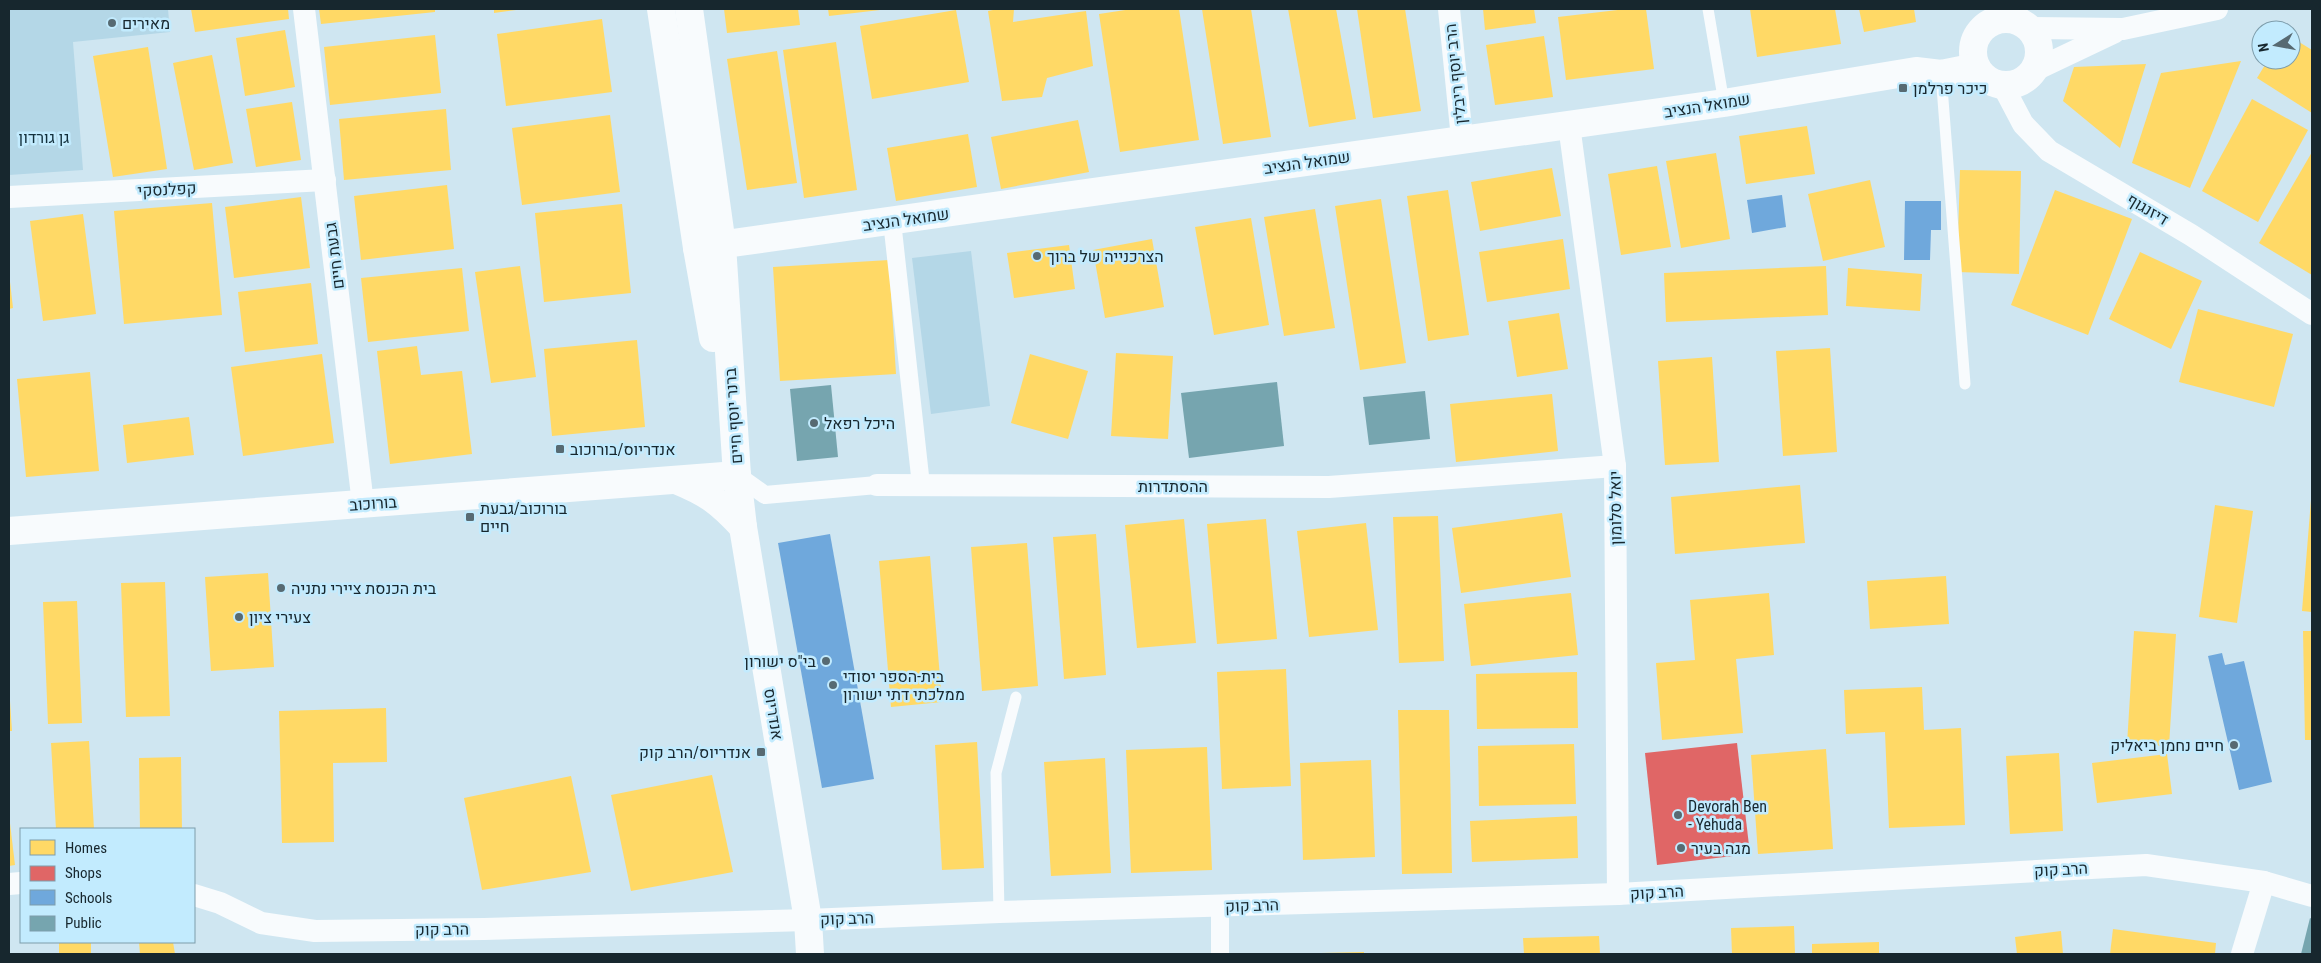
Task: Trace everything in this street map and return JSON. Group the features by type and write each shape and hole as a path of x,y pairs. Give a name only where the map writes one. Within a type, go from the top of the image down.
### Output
{"street":[{"name":"גבעת חיים","path":"304,9 363,504"},
{"name":"ברנר יוסף חיים","path":"662,9 709,247"},
{"name":"ברנר יוסף חיים","path":"689,9 709,247 737,475"},
{"name":"הרב יוסף ריבלין","path":"1449,9 1462,139"},
{"path":"2123,29 2004,18 1978,34 1975,57 1984,78 2003,86 2021,82 2035,70 2123,29 2217,9"},
{"path":"2004,18 2034,33 2040,46 2035,70"},
{"name":"שמואל הנציב","path":"709,247 1724,103 1928,72 1937,58 1975,57"},
{"name":"דיזנגוף","path":"2003,86 2023,124 2049,151 2191,235 2312,314"},
{"name":"יואל סלומון","path":"1569,125 1615,466 1618,894"},
{"name":"קפלנסקי","path":"9,197 325,180"},
{"path":"892,221 921,485"},
{"name":"ההסתדרות","path":"737,475 765,495 877,485 1329,487 1615,466"},
{"name":"בורוכוב","path":"9,531 737,475"},
{"name":"אנדריוס","path":"737,475 743,527 808,920 810,954"},
{"path":"675,479 705,492 726,508 743,527"},
{"name":"הרב קוק","path":"195,895 220,903 261,923 315,931 484,929 808,920 1000,912 1618,894 2146,864 2264,882 2312,896"},
{"path":"2242,954 2264,882"},
{"path":"1220,906 1220,954"}],"lane":[{"path":"1708,9 1724,103"},
{"path":"1928,72 1966,384"},
{"path":"1000,912 996,772 1016,697"}],"green space":[{"name":"גן גורדון","path":"9,9 168,9 170,32 73,42 83,170 9,175"},
{"path":"971,251 990,406 931,414 912,258"}],"building: Homes":[{"path":"191,9 288,9 289,19 195,32"},
{"path":"319,9 435,9 435,12 321,24"},
{"path":"494,9 516,9 516,10 494,13"},
{"path":"724,9 798,9 800,25 727,33"},
{"path":"828,9 880,9 880,10 829,16"},
{"path":"1014,9 1013,22 1086,11 1093,66 1047,78 1042,97 1002,101 988,11"},
{"path":"1132,9 1179,9 1199,140 1120,152 1099,14"},
{"path":"1202,9 1251,9 1271,137 1223,144"},
{"path":"1288,9 1336,9 1356,119 1309,127"},
{"path":"1357,9 1405,9 1421,111 1373,118"},
{"path":"1483,9 1534,9 1536,23 1485,30"},
{"path":"1626,9 1646,9 1654,69 1566,80 1558,17"},
{"path":"1750,9 1835,9 1841,44 1757,57"},
{"path":"1859,9 1914,9 1916,22 1864,32"},
{"path":"956,10 969,82 872,99 860,26"},
{"path":"602,19 612,92 506,106 497,34"},
{"path":"285,30 295,87 245,96 236,38"},
{"path":"435,35 441,93 330,105 324,47"},
{"path":"1544,36 1553,97 1495,105 1486,45"},
{"path":"836,42 857,190 804,198 783,50"},
{"path":"2301,43 2312,50 2312,113 2257,78 2262,70 2301,70"},
{"path":"148,47 167,169 113,177 93,56"},
{"path":"777,51 797,183 747,190 727,59"},
{"path":"212,55 233,163 194,170 173,63"},
{"path":"2241,61 2190,188 2132,163 2161,73"},
{"path":"2146,64 2120,148 2063,101 2074,67"},
{"path":"2252,99 2308,130 2258,222 2202,191"},
{"path":"292,102 301,160 256,167 246,109"},
{"path":"446,109 451,170 344,180 339,119"},
{"path":"610,115 620,192 522,205 512,128"},
{"path":"1078,120 1089,172 1001,189 991,137"},
{"path":"1807,126 1815,174 1746,184 1739,136"},
{"path":"968,134 977,187 896,201 887,148"},
{"path":"2312,152 2312,275 2259,243"},
{"path":"1716,153 1730,239 1681,248 1666,161"},
{"path":"1657,166 1671,247 1621,255 1608,174"},
{"path":"1552,168 1561,216 1480,231 1471,182"},
{"path":"1960,170 2021,171 2019,274 1957,272"},
{"path":"1870,180 1885,247 1823,261 1808,194"},
{"path":"447,185 454,249 361,260 354,196"},
{"path":"1448,190 1469,335 1428,341 1407,196"},
{"path":"2055,190 2132,219 2088,335 2011,305"},
{"path":"301,197 310,268 234,278 225,207"},
{"path":"1381,199 1406,363 1360,370 1335,206"},
{"path":"212,203 222,315 124,324 114,211"},
{"path":"622,204 631,293 544,302 535,213"},
{"path":"1315,209 1335,328 1284,336 1264,217"},
{"path":"83,214 96,314 43,321 30,221"},
{"path":"1251,218 1269,325 1214,335 1195,227"},
{"path":"1152,239 1164,307 1105,318 1093,250"},
{"path":"1563,239 1570,289 1487,302 1479,252"},
{"path":"1069,245 1075,289 1014,298 1007,253"},
{"path":"2140,252 2202,281 2171,349 2109,319"},
{"path":"889,260 896,374 780,381 773,267"},
{"path":"520,266 536,377 491,383 475,272"},
{"path":"1826,266 1828,315 1666,322 1664,273"},
{"path":"462,268 469,331 368,342 361,278"},
{"path":"1848,268 1922,274 1920,311 1846,306"},
{"path":"9,273 13,308 9,309"},
{"path":"311,283 318,344 245,352 238,292"},
{"path":"2198,309 2293,334 2274,407 2179,382"},
{"path":"1559,313 1568,369 1517,377 1508,321"},
{"path":"637,340 645,427 552,436 544,349"},
{"path":"417,346 421,375 462,371 472,454 390,464 377,351"},
{"path":"1830,348 1837,452 1783,456 1776,351"},
{"path":"1116,353 1173,356 1168,439 1111,436"},
{"path":"322,354 334,443 243,456 231,367"},
{"path":"1030,354 1088,371 1068,439 1011,423"},
{"path":"1712,357 1719,462 1665,465 1658,361"},
{"path":"90,372 99,471 26,477 17,379"},
{"path":"1552,394 1558,451 1456,462 1450,404"},
{"path":"189,417 194,455 127,463 123,425"},
{"path":"1800,485 1805,543 1675,554 1671,497"},
{"path":"2312,500 2312,612 2302,611"},
{"path":"2215,505 2253,511 2237,623 2199,617"},
{"path":"1562,513 1571,577 1461,593 1452,528"},
{"path":"1438,516 1444,661 1399,663 1393,517"},
{"path":"1184,519 1196,643 1137,648 1125,525"},
{"path":"1266,519 1277,639 1217,644 1207,524"},
{"path":"1366,523 1378,630 1309,637 1297,531"},
{"path":"1096,534 1106,675 1064,679 1053,537"},
{"path":"1027,543 1038,686 982,691 971,547"},
{"path":"930,556 942,702 891,707 879,561"},
{"path":"268,573 274,667 211,671 205,577"},
{"path":"1946,576 1949,624 1870,629 1867,581"},
{"path":"165,582 170,716 126,717 121,583"},
{"path":"1571,593 1578,655 1471,666 1464,604"},
{"path":"1769,593 1774,655 1736,659 1743,733 1662,740 1656,663 1695,660 1690,600"},
{"path":"77,601 82,723 48,724 43,602"},
{"path":"2134,631 2176,634 2169,746 2127,744"},
{"path":"2303,631 2312,631 2312,740 2305,740"},
{"path":"1286,669 1291,786 1222,789 1217,672"},
{"path":"1577,672 1578,728 1477,729 1476,674"},
{"path":"1922,687 1924,730 1961,728 1965,825 1889,828 1885,732 1846,734 1844,690"},
{"path":"10,701 12,731 9,731"},
{"path":"386,708 387,762 333,763 334,842 282,843 279,711"},
{"path":"1398,710 1449,710 1452,873 1402,874"},
{"path":"89,741 94,828 56,828 51,743"},
{"path":"977,742 984,868 942,870 935,745"},
{"path":"1574,744 1576,804 1479,806 1478,746"},
{"path":"1207,747 1212,870 1131,873 1126,750"},
{"path":"1826,749 1833,849 1758,854 1751,755"},
{"path":"2059,753 2063,831 2010,834 2006,756"},
{"path":"2167,754 2172,794 2097,803 2092,763"},
{"path":"181,757 182,828 140,828 139,758"},
{"path":"1105,758 1111,873 1051,876 1044,762"},
{"path":"1371,760 1375,857 1303,860 1300,763"},
{"path":"712,775 733,872 631,891 611,795"},
{"path":"571,776 591,872 482,890 464,798"},
{"path":"9,815 15,865 9,866"},
{"path":"1577,816 1578,858 1472,862 1470,821"},
{"path":"1794,926 1795,954 1732,954 1731,928"},
{"path":"2113,929 2216,943 2215,954 2110,954"},
{"path":"2061,931 2063,954 2017,954 2015,937"},
{"path":"1599,936 1600,954 1524,954 1523,938"},
{"path":"1879,942 1879,954 1812,954 1812,944"},
{"path":"59,943 91,943 91,954 59,954"},
{"path":"139,943 173,943 175,954 140,954"},
{"path":"1364,952 1364,954 1321,954 1321,953"}],"building: Shops":[{"path":"1737,743 1750,854 1657,865 1645,753"}],"building: Schools":[{"path":"1782,195 1786,227 1752,233 1747,200"},
{"path":"1905,201 1941,201 1941,230 1931,230 1930,260 1904,260"},
{"name":"בי\"ס ישורון","path":"830,534 874,779 822,788 778,543"},
{"path":"2222,653 2225,665 2244,661 2272,782 2239,790 2208,656"}],"building: Public":[{"path":"1277,382 1284,446 1189,458 1181,393"},
{"name":"היכל רפאל","path":"831,385 838,457 797,461 790,389"},
{"path":"1425,391 1430,439 1369,445 1363,397"},
{"path":"2310,918 2312,919 2312,954 2301,954"}],"place":[{"name":"מאירים","path":"112,23"},
{"name":"כיכר פרלמן","path":"1903,88"},
{"name":"הצרכנייה של ברוך","path":"1037,256"},
{"name":"היכל רפאל","path":"814,423"},
{"name":"אנדריוס/בורוכוב","path":"560,449"},
{"name":"בורוכוב/גבעת חיים","path":"470,517"},
{"name":"בית הכנסת ציירי נתניה","path":"281,588"},
{"name":"צעירי ציון","path":"239,617"},
{"name":"בי\"ס ישורון","path":"826,661"},
{"name":"בית-הספר יסודי ממלכתי דתי ישורון","path":"833,685"},
{"name":"חיים נחמן ביאליק","path":"2234,745"},
{"name":"אנדריוס/הרב קוק","path":"761,752"},
{"name":"Devorah Ben - Yehuda","path":"1678,815"},
{"name":"מגה בעיר","path":"1681,848"}]}
